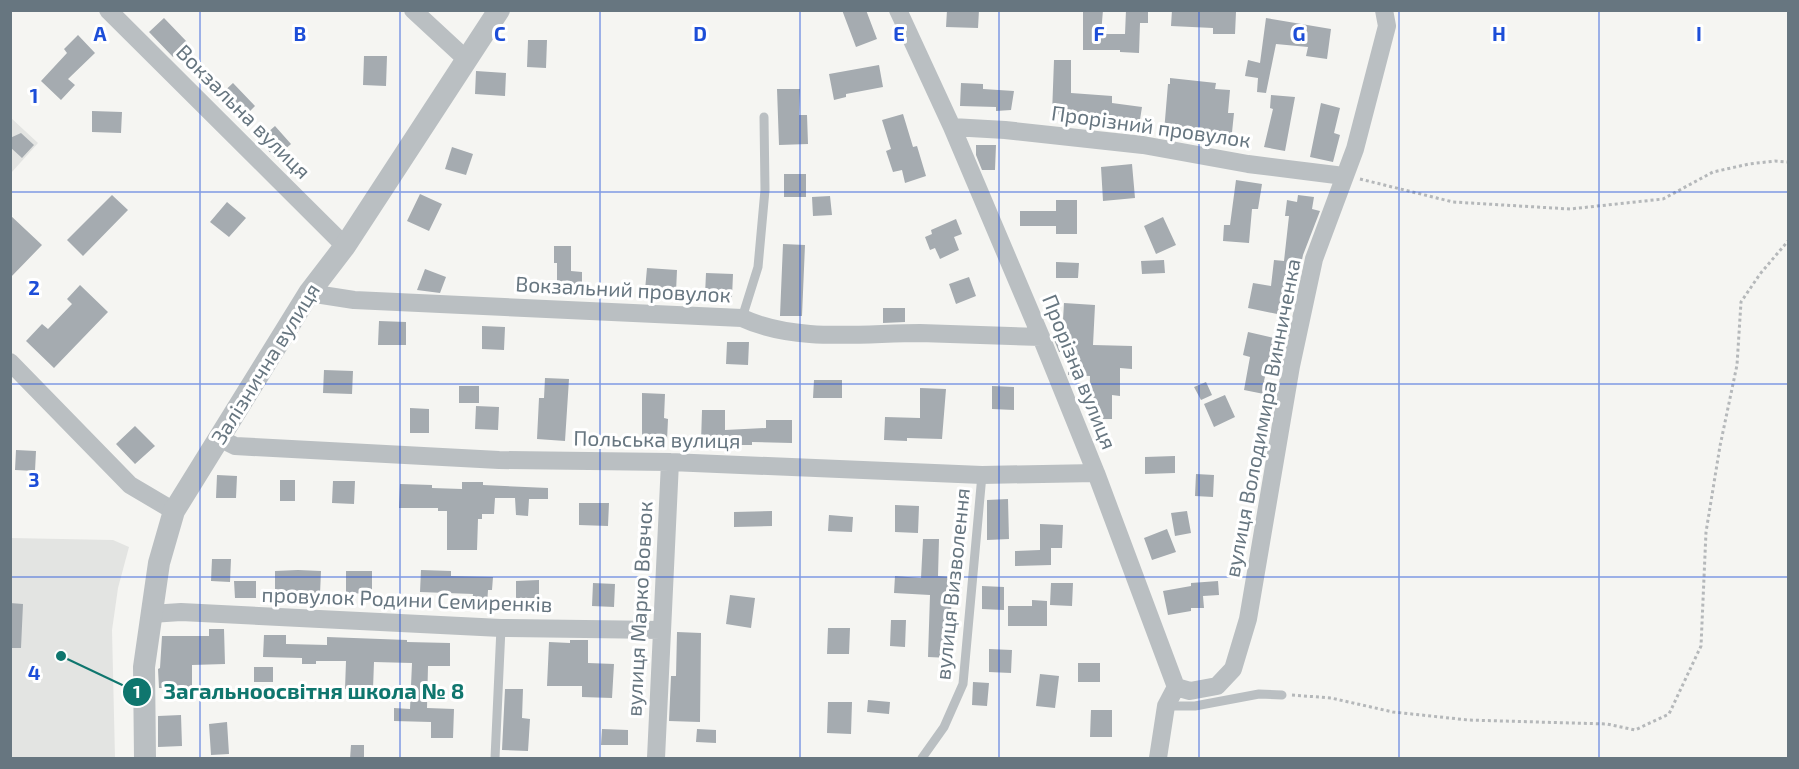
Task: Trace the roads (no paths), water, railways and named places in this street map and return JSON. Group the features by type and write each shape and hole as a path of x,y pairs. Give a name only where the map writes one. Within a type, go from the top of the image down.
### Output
{"street":[{"name":"Вокзальна вулиця","path":"108,10 345,246"},
{"path":"413,10 467,60"},
{"name":"Залізнична вулиця","path":"146,759 144,667 159,563 174,512 309,293 345,246 499,10"},
{"name":"Прорізна вулиця","path":"898,10 952,127 1041,337 1096,473 1176,687"},
{"name":"вулиця Володимира Винниченка","path":"1176,687 1190,690 1217,686 1233,669 1248,620 1291,366 1314,259 1355,149 1388,26 1384,10"},
{"name":"Прорізний провулок","path":"952,127 1005,130 1143,145 1248,164 1344,176"},
{"name":"Вокзальний провулок","path":"309,293 354,300 742,318 756,324 805,334 921,333 1041,337"},
{"path":"10,362 130,485 174,512"},
{"name":"Польська вулиця","path":"219,438 235,446 499,460 670,462 982,475 1096,473"},
{"name":"вулиця Марко Вовчок","path":"656,759 670,462"},
{"name":"провулок Родини Семиренків","path":"151,614 181,612 501,628 661,630"},
{"path":"1158,759 1166,706 1176,687"}],"lane":[{"path":"742,318 758,267 765,190 764,117"},
{"name":"вулиця Визволення","path":"922,759 944,727 963,684 982,475"},
{"path":"495,759 501,628"},
{"path":"1166,706 1195,706 1259,694 1282,695"}],"place":[{"name":"Загальноосвітня школа № 8","path":"61,656"}]}
